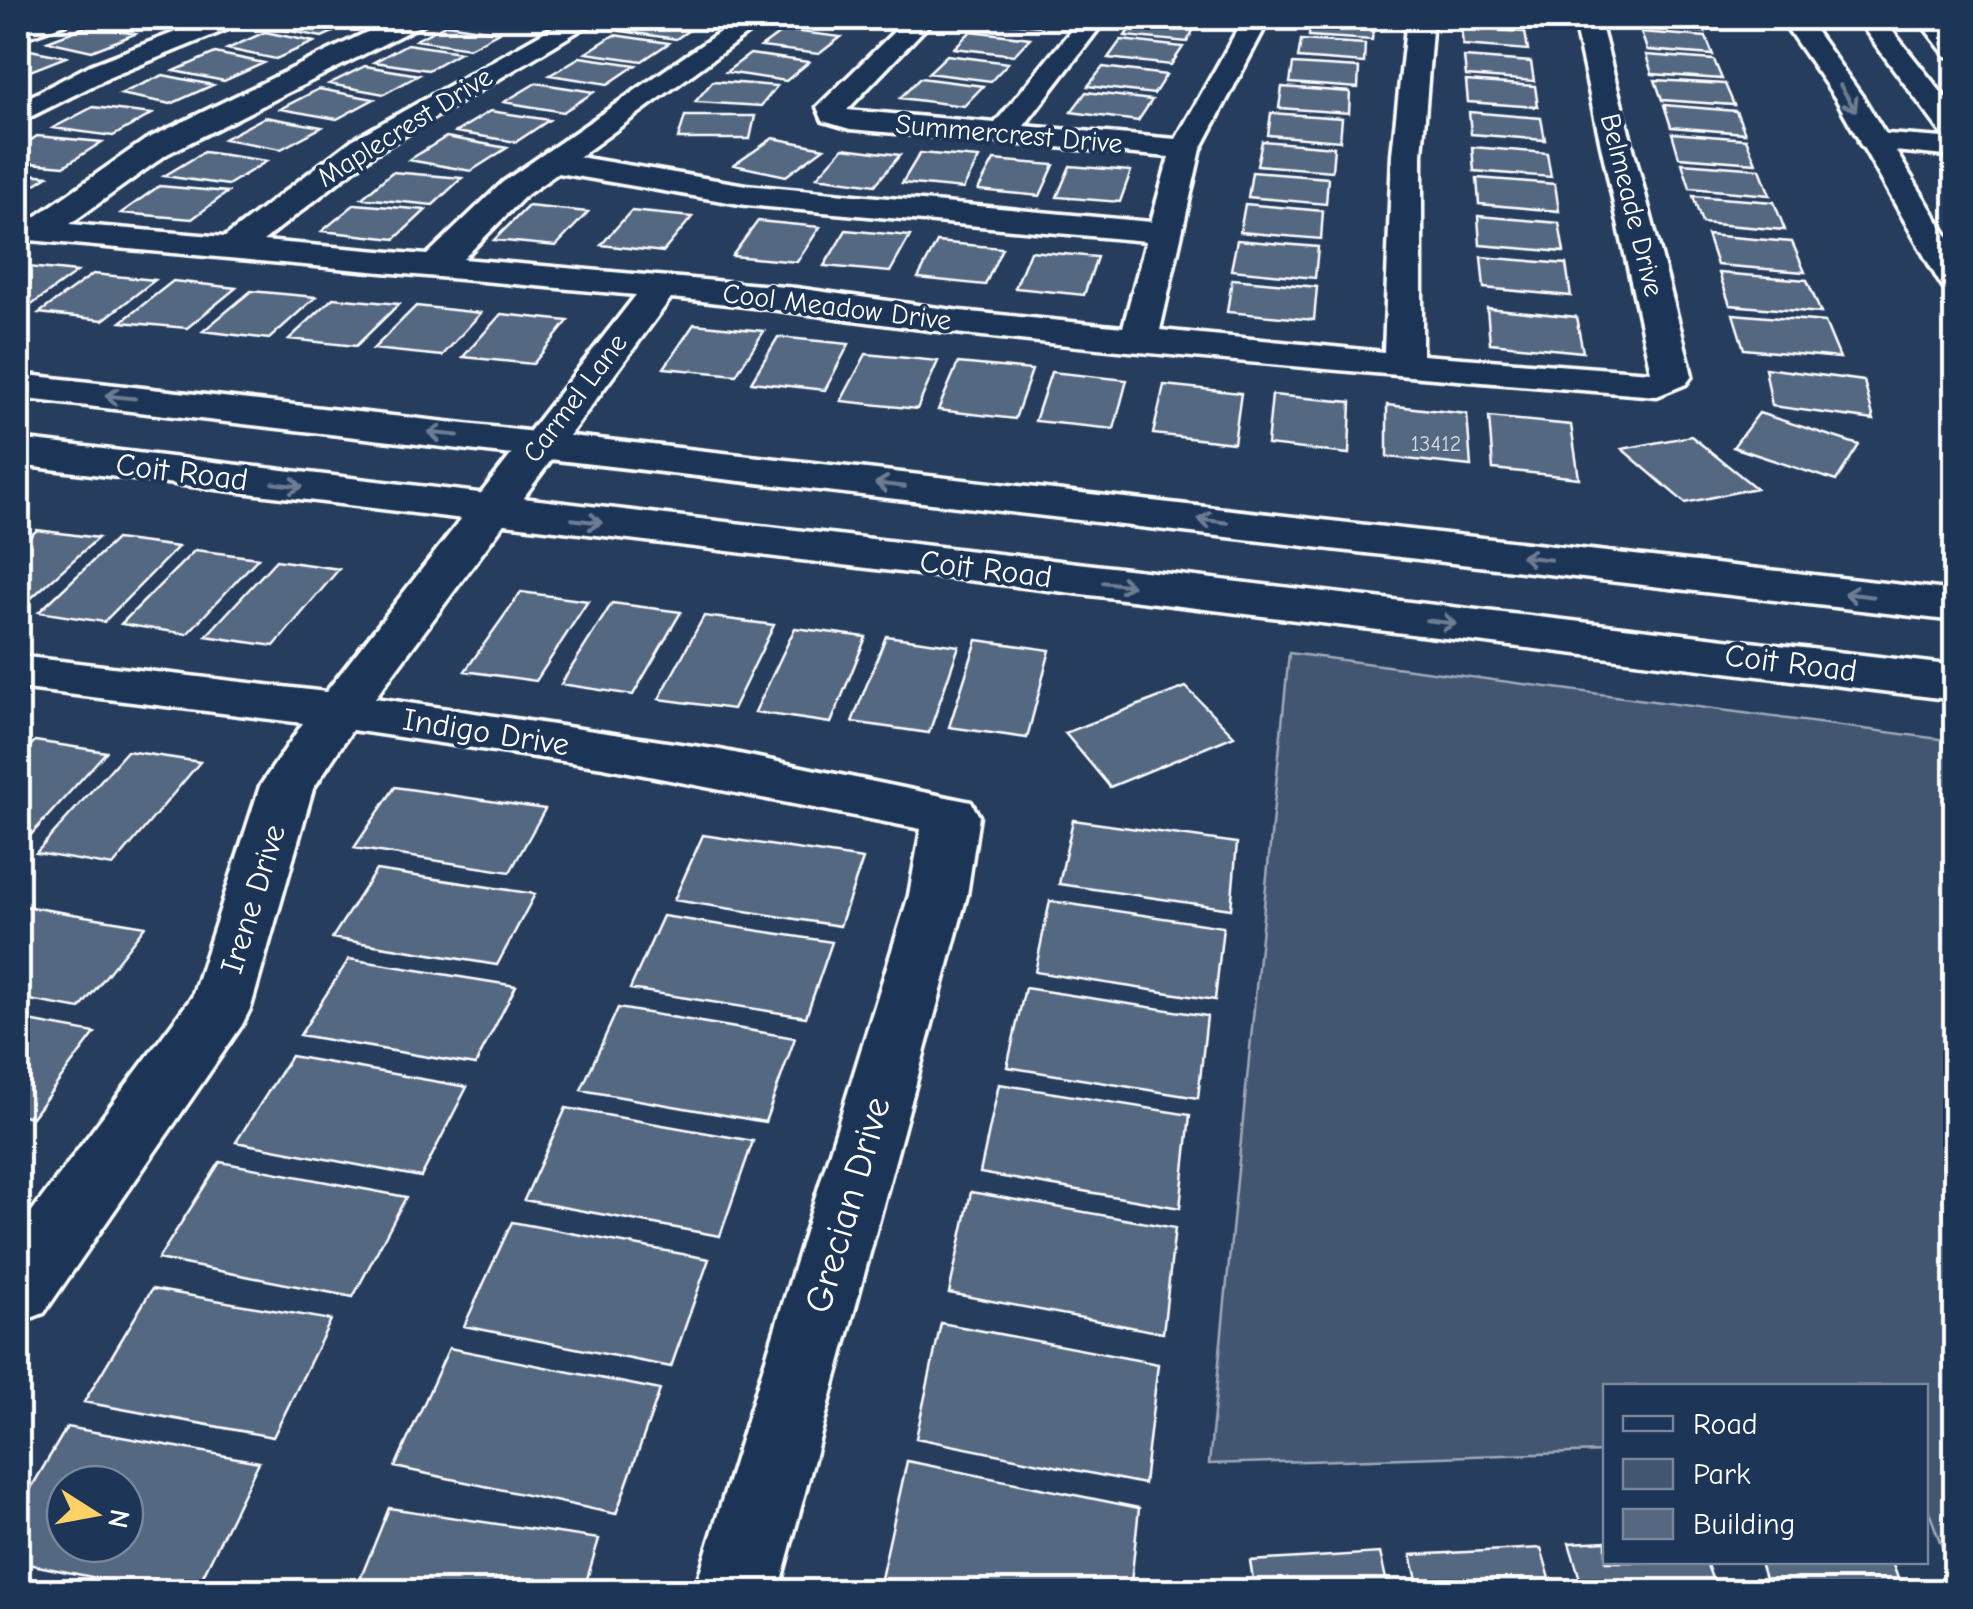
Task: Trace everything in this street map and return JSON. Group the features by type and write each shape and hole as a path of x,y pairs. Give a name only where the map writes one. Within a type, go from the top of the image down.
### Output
{"street":[{"path":"18,32 58,18"},
{"path":"19,112 100,71 234,18"},
{"path":"28,230 156,147 212,116 416,18"},
{"name":"Maplecrest Drive","path":"231,249 363,147 587,18"},
{"path":"434,269 514,189 756,18"},
{"name":"Summercrest Drive","path":"922,18 840,96 832,107 834,115 850,120 1186,149"},
{"path":"1004,132 1094,18"},
{"path":"1139,339 1186,149 1257,18"},
{"path":"1403,365 1406,154 1420,18"},
{"name":"Belmeade Drive","path":"1586,18 1670,362 1672,376 1657,384"},
{"path":"1794,18 1840,84 1956,280"},
{"path":"1869,18 1956,132"},
{"path":"1930,18 1956,50"},
{"path":"1881,154 1956,148"},
{"path":"1881,154 1956,170"},
{"path":"551,162 746,195 1165,233"},
{"name":"Cool Meadow Drive","path":"28,230 660,287 1403,365 1657,384"},
{"name":"Carmel Lane","path":"490,510 660,287"},
{"name":"Coit Road","path":"18,386 1956,606"},
{"name":"Coit Road","path":"18,452 1956,683"},
{"name":"Irene Drive","path":"18,1288 220,1008 287,786 490,510"},
{"name":"Indigo Drive","path":"18,672 340,709 828,788 951,816"},
{"name":"Grecian Drive","path":"736,1592 938,894 951,816"}],"green space":[{"path":"1289,653 1955,741 1955,1582 1928,1509 1928,1384 1603,1384 1603,1452 1209,1464"}],"building":[{"path":"178,18 153,28 107,19"},
{"path":"298,18 358,21 322,37 274,28"},
{"path":"643,18 701,22 676,39 621,31"},
{"path":"866,18 855,27 797,21"},
{"path":"983,18 1047,18 1040,26"},
{"path":"1311,18 1374,23 1372,40 1309,36"},
{"path":"1462,18 1524,18 1526,27 1462,23"},
{"path":"1637,18 1699,18 1705,32 1640,27"},
{"path":"1136,19 1196,25 1187,42 1125,36"},
{"path":"447,24 499,32 469,48 416,40"},
{"path":"90,25 135,34 92,51 47,41"},
{"path":"1461,28 1525,32 1528,50 1463,45"},
{"path":"784,30 841,37 819,54 761,47"},
{"path":"971,31 1030,38 1014,55 954,48"},
{"path":"265,32 314,42 276,59 227,49"},
{"path":"1641,32 1706,37 1713,55 1647,50"},
{"path":"614,35 669,43 642,61 586,53"},
{"path":"1121,40 1183,47 1171,65 1108,58"},
{"path":"1301,40 1365,44 1364,63 1298,58"},
{"path":"407,44 460,52 428,70 374,62"},
{"path":"20,48 66,57 20,75"},
{"path":"215,53 264,63 224,81 174,71"},
{"path":"750,54 809,62 786,81 726,72"},
{"path":"947,55 1008,63 991,81 928,73"},
{"path":"1646,55 1714,60 1722,79 1652,74"},
{"path":"580,57 636,65 608,84 550,75"},
{"path":"1464,57 1531,62 1534,81 1466,76"},
{"path":"1293,64 1359,68 1358,88 1290,83"},
{"path":"365,66 419,75 384,94 329,84"},
{"path":"1103,67 1166,75 1154,94 1088,86"},
{"path":"163,75 213,85 171,104 120,94"},
{"path":"920,78 983,86 964,106 900,98"},
{"path":"1655,80 1725,84 1734,105 1662,100"},
{"path":"713,81 777,86 761,106 695,102"},
{"path":"1466,81 1535,86 1538,107 1468,102"},
{"path":"536,83 594,92 563,112 504,102"},
{"path":"1282,87 1350,92 1349,113 1279,108"},
{"path":"319,89 374,99 337,119 280,109"},
{"path":"1086,92 1152,100 1138,121 1071,112"},
{"path":"1664,105 1736,111 1745,133 1671,127"},
{"path":"93,107 152,114 113,136 53,128"},
{"path":"490,111 549,120 516,142 456,132"},
{"path":"1469,112 1541,118 1545,140 1471,134"},
{"path":"1271,113 1342,118 1340,141 1268,135"},
{"path":"685,116 755,116 750,139 678,139"},
{"path":"265,117 322,127 281,149 224,139"},
{"path":"1672,133 1746,139 1756,163 1679,157"},
{"path":"37,136 102,142 64,166 18,162 18,149"},
{"path":"446,137 507,148 471,171 409,160"},
{"path":"773,138 824,148 786,176 734,165"},
{"path":"1262,141 1334,147 1332,171 1257,165"},
{"path":"1472,147 1547,153 1551,177 1474,171"},
{"path":"843,148 900,155 875,185 817,177"},
{"path":"204,152 267,161 228,185 164,176"},
{"path":"920,153 979,158 963,189 902,183"},
{"path":"994,160 1054,165 1040,196 978,190"},
{"path":"1682,163 1760,169 1770,195 1690,188"},
{"path":"1070,166 1131,171 1120,202 1057,197"},
{"path":"392,172 462,178 433,205 362,198"},
{"path":"1252,172 1328,178 1326,204 1248,197"},
{"path":"18,173 48,176 18,195"},
{"path":"1477,178 1555,184 1559,211 1479,204"},
{"path":"159,186 228,192 192,219 121,213"},
{"path":"1693,196 1774,202 1785,230 1702,223"},
{"path":"355,204 426,210 395,239 322,231"},
{"path":"1245,204 1323,211 1321,239 1240,232"},
{"path":"528,206 588,212 556,246 494,240"},
{"path":"631,211 692,217 663,252 601,245"},
{"path":"1478,216 1559,223 1564,252 1480,245"},
{"path":"758,221 820,227 797,262 732,256"},
{"path":"846,230 910,236 890,272 824,266"},
{"path":"1707,235 1792,242 1805,272 1717,265"},
{"path":"1237,240 1318,247 1315,278 1231,270"},
{"path":"937,242 1002,248 985,285 918,278"},
{"path":"1030,251 1097,257 1084,295 1015,288"},
{"path":"1481,257 1566,264 1571,296 1484,288"},
{"path":"18,266 77,272 18,311"},
{"path":"1719,273 1807,280 1821,313 1730,305"},
{"path":"93,274 155,280 103,320 39,313"},
{"path":"1232,279 1317,287 1314,320 1227,312"},
{"path":"173,281 236,288 187,328 121,322"},
{"path":"251,291 316,297 269,339 203,331"},
{"path":"333,298 399,304 356,346 289,339"},
{"path":"416,306 481,313 442,356 373,349"},
{"path":"1487,308 1576,317 1583,352 1490,343"},
{"path":"501,314 568,321 533,364 463,357"},
{"path":"1733,314 1825,322 1840,358 1744,349"},
{"path":"694,324 764,331 736,375 664,368"},
{"path":"778,337 849,344 825,390 751,382"},
{"path":"866,354 938,361 917,409 841,401"},
{"path":"958,363 1032,370 1015,419 938,410"},
{"path":"1765,368 1864,381 1874,420 1772,406"},
{"path":"1051,372 1127,380 1114,429 1035,421"},
{"path":"1164,385 1241,393 1234,443 1153,434"},
{"path":"1272,395 1351,402 1349,454 1267,445"},
{"path":"1387,405 1467,414 1471,466 1387,457"},
{"path":"1759,413 1859,445 1836,481 1733,447"},
{"path":"1489,417 1571,425 1579,478 1493,469"},
{"path":"1691,436 1756,488 1685,503 1622,449"},
{"path":"37,530 98,538 18,610 18,547"},
{"path":"116,539 178,547 104,622 39,612"},
{"path":"195,550 258,558 187,634 121,624"},
{"path":"276,560 339,569 274,646 206,636"},
{"path":"521,592 588,601 536,681 465,671"},
{"path":"612,603 681,612 633,695 561,684"},
{"path":"704,616 774,625 733,709 659,699"},
{"path":"795,628 866,637 831,723 755,712"},
{"path":"886,636 959,646 929,733 852,722"},
{"path":"977,640 1050,650 1027,738 949,727"},
{"path":"1186,687 1234,736 1110,787 1065,733"},
{"path":"35,741 106,752 18,849 18,759"},
{"path":"127,751 200,762 113,866 36,853"},
{"path":"395,787 545,809 510,872 354,848"},
{"path":"1073,820 1237,843 1231,909 1059,884"},
{"path":"703,835 863,859 840,926 674,900"},
{"path":"376,870 535,894 497,965 332,938"},
{"path":"1050,901 1223,927 1215,1000 1035,972"},
{"path":"18,905 145,926 80,1009 18,998"},
{"path":"663,916 832,942 806,1017 630,989"},
{"path":"349,959 516,986 475,1065 300,1035"},
{"path":"1025,988 1207,1016 1198,1098 1007,1067"},
{"path":"618,1008 795,1038 765,1122 581,1090"},
{"path":"18,1019 95,1033 32,1117 18,1114"},
{"path":"291,1056 467,1087 421,1177 236,1142"},
{"path":"999,1084 1190,1115 1180,1208 980,1173"},
{"path":"566,1108 753,1141 720,1236 524,1200"},
{"path":"220,1162 406,1197 353,1297 158,1259"},
{"path":"971,1192 1175,1228 1163,1333 949,1293"},
{"path":"512,1222 709,1259 671,1367 464,1326"},
{"path":"152,1289 331,1320 273,1437 84,1402"},
{"path":"941,1323 1158,1364 1144,1484 916,1438"},
{"path":"449,1348 660,1390 616,1514 395,1467"},
{"path":"67,1427 259,1462 195,1592 165,1592 18,1562 18,1510 45,1464 45,1564 145,1564 145,1464 45,1464"},
{"path":"907,1461 1139,1508 1130,1592 878,1592"},
{"path":"389,1508 599,1539 583,1592 355,1592"},
{"path":"1603,1541 1603,1564 1707,1564 1717,1592 1584,1592 1569,1543"},
{"path":"1541,1548 1554,1592 1420,1592 1411,1555"},
{"path":"1380,1553 1389,1592 1255,1592 1250,1561"},
{"path":"1761,1564 1893,1564 1903,1592 1769,1592"}]}
